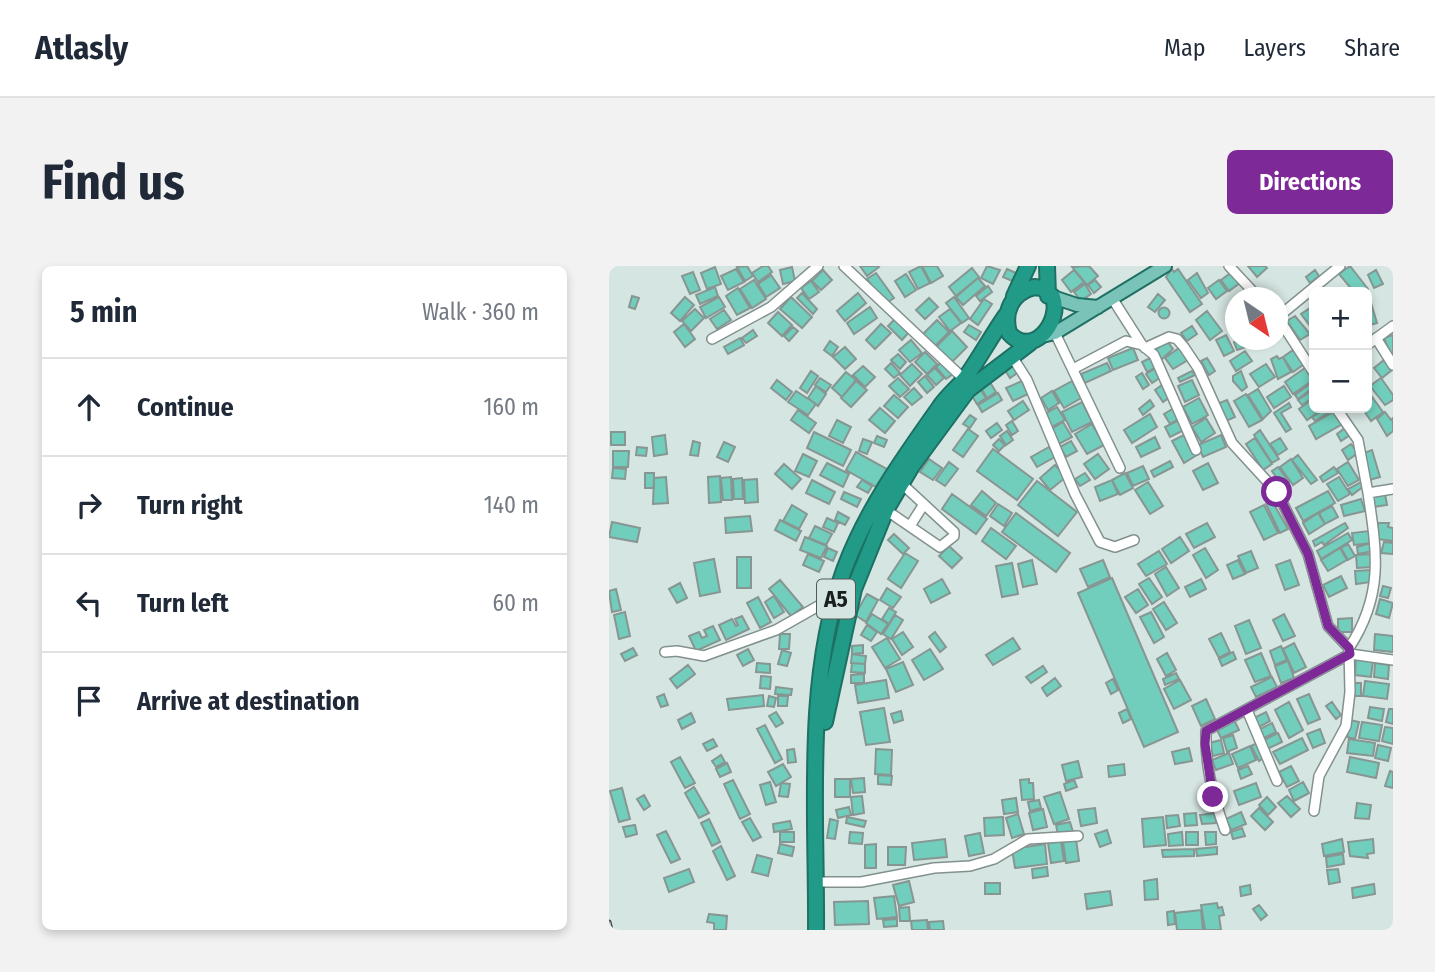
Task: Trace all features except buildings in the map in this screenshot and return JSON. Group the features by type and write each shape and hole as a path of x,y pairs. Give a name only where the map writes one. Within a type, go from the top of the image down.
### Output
{"highway":[{"name":"A5","path":"816,930 817,713 824,654 837,595 853,549 879,497 944,402 964,379 1009,308 1028,266"},
{"name":"A5","path":"822,930 820,882 825,713 854,589 886,510 901,483 968,390 1042,338 1055,313 1047,266"},
{"path":"1042,338 1022,343 1009,333 1009,308 1025,289 1034,287 1048,291 1051,297"}],"main road":[{"path":"1042,338 1164,266"},
{"path":"1051,297 1067,303 1098,307"}],"street":[{"path":"712,340 771,307 818,266"},
{"path":"844,266 964,379"},
{"path":"1229,266 1249,287"},
{"path":"1288,309 1340,266"},
{"path":"1112,298 1143,346 1154,355 1196,450"},
{"path":"1372,341 1393,326"},
{"path":"1288,333 1309,365"},
{"path":"1042,338 1073,369 1120,468"},
{"path":"1073,369 1126,341 1143,346 1173,338 1191,358 1232,443 1277,492 1308,554 1328,626 1350,651 1393,660"},
{"path":"1376,338 1393,365"},
{"path":"1013,358 1027,380 1075,494 1100,542 1115,547 1134,540"},
{"path":"1314,811 1319,776 1346,726 1350,651 1361,629 1377,578 1368,493 1358,440 1339,413"},
{"path":"886,510 940,547 954,536 954,532 901,483"},
{"path":"1368,493 1393,489"},
{"path":"909,526 924,505"},
{"path":"665,652 677,651 704,656 776,630 837,595"},
{"path":"1225,830 1213,797 1205,744 1206,731 1350,651"},
{"path":"1247,710 1277,781"},
{"path":"820,882 861,881 934,868 970,866 986,863 1028,839 1078,836"}],"railway":[{"path":"609,922 611,930"}],"route":[{"path":"1213,797 1205,744 1206,731 1306,680 1350,654 1349,648 1328,626 1308,554 1277,492"}]}
